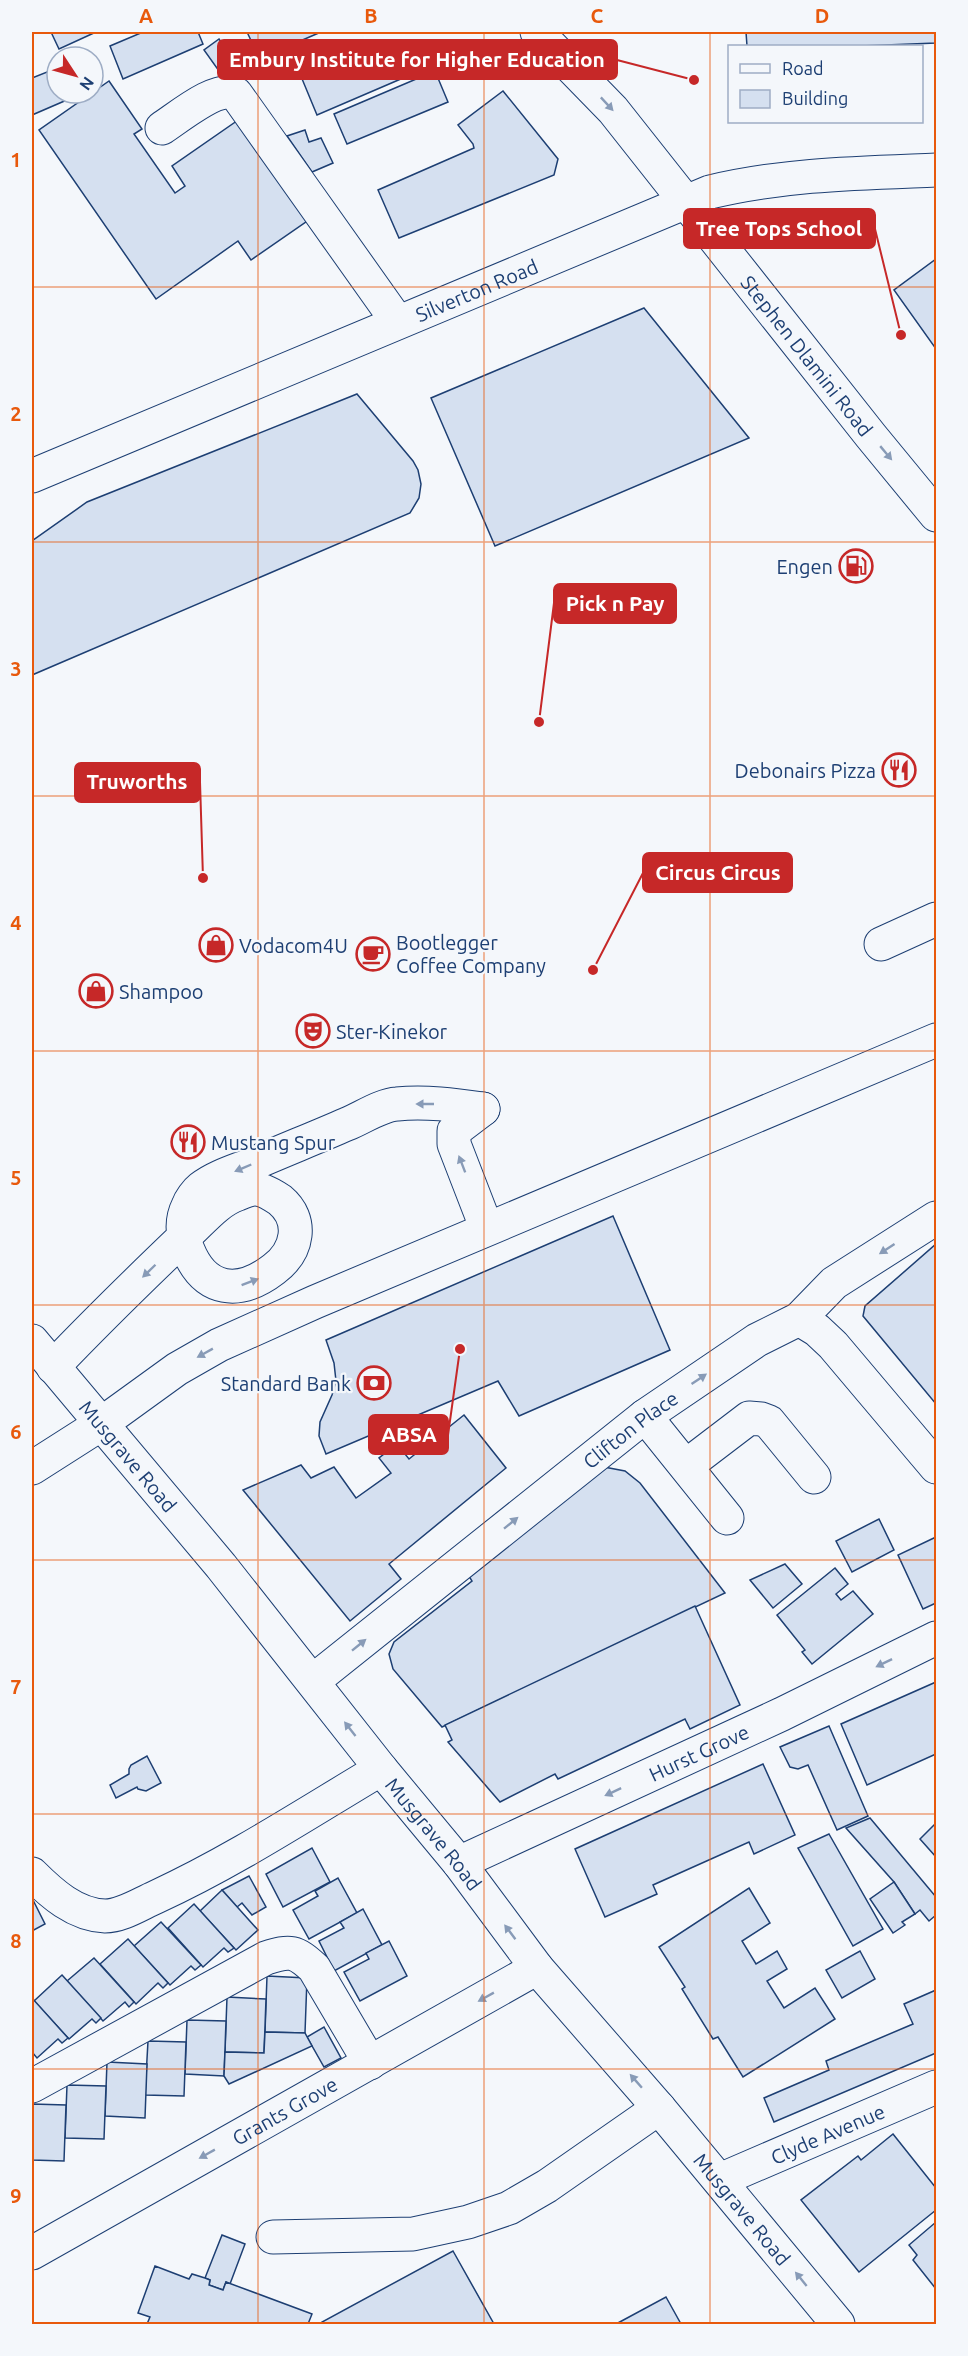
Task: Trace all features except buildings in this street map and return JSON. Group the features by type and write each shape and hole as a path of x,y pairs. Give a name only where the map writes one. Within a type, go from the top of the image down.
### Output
{"street":[{"name":"Stephen Dlamini Road","path":"537,32 613,110 936,515"},
{"path":"162,128 218,93 229,91 236,94 397,321"},
{"name":"Silverton Road","path":"32,476 686,201 740,185 784,178 936,170"},
{"path":"881,944 936,919"},
{"path":"32,1468 101,1424 177,1369 219,1345 315,1302 936,1041"},
{"path":"53,1367 96,1322 184,1238 182,1223 188,1204 201,1188 228,1174 395,1104 443,1104 483,1109 454,1131 454,1144 483,1219"},
{"name":"Clifton Place","path":"313,1681 645,1416 756,1340 799,1319 834,1283 936,1218"},
{"path":"799,1319 817,1330 833,1346 936,1467"},
{"name":"Musgrave Road","path":"32,1341 221,1566 381,1769 459,1863 537,1968 720,2180 837,2325"},
{"path":"645,1416 728,1518"},
{"path":"686,1467 749,1418 755,1418 769,1422 814,1477"},
{"name":"Hurst Grove","path":"459,1863 782,1714 936,1638"},
{"path":"32,1874 53,1895 83,1911 105,1916 124,1912 183,1885 381,1769"},
{"path":"32,2086 267,1958 291,1952 301,1956 314,1968 370,2062"},
{"name":"Grants Grove","path":"32,2253 537,1968"},
{"name":"Clyde Avenue","path":"720,2180 936,2087"},
{"path":"273,2237 413,2234 468,2222 509,2208 547,2186 659,2108"}],"place":[{"name":"Embury Institute for Higher Education","path":"694,80"},
{"name":"Tree Tops School","path":"901,335"},
{"name":"Engen","path":"856,566"},
{"name":"Pick n Pay","path":"539,722"},
{"name":"Debonairs Pizza","path":"899,770"},
{"name":"Truworths","path":"203,878"},
{"name":"Vodacom4U","path":"216,945"},
{"name":"Bootlegger Coffee Company","path":"373,954"},
{"name":"Circus Circus","path":"593,970"},
{"name":"Shampoo","path":"96,991"},
{"name":"Ster-Kinekor","path":"313,1031"},
{"name":"Mustang Spur","path":"188,1142"},
{"name":"ABSA","path":"460,1349"},
{"name":"Standard Bank","path":"374,1383"}]}
